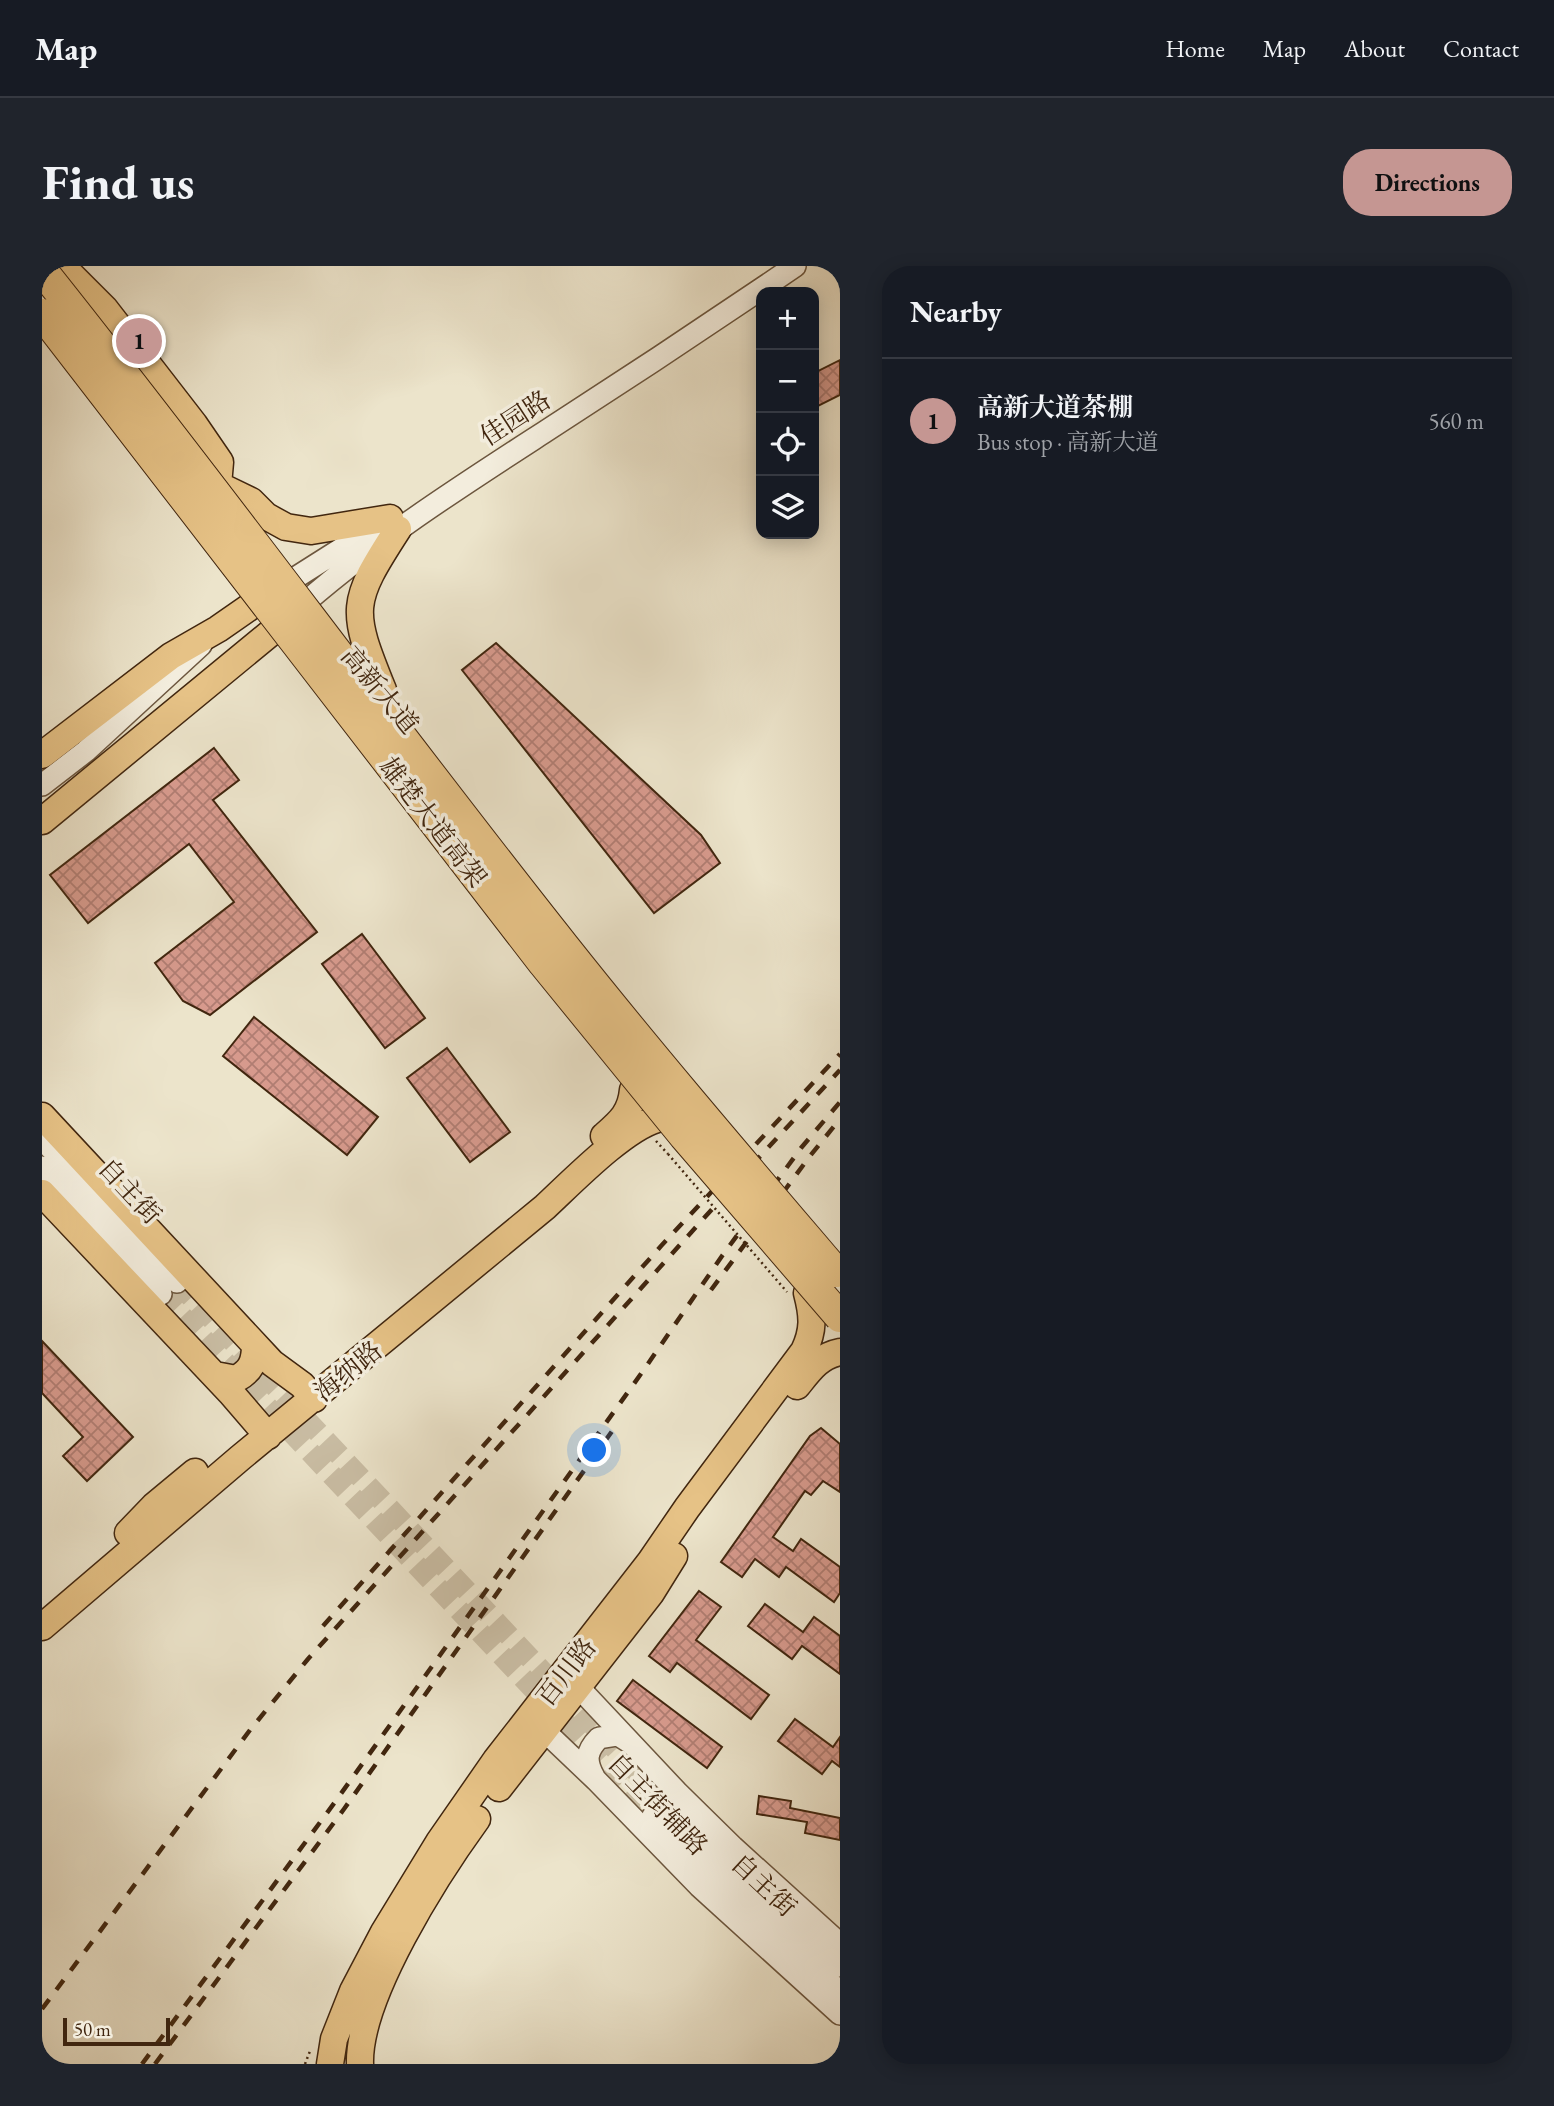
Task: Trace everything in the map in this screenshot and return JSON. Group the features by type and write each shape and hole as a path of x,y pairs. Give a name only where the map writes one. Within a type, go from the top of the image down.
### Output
{"highway":[{"name":"雄楚大道高架","path":"42,270 565,947 703,1116 835,1262"},
{"name":"雄楚大道高架","path":"42,314 543,963 684,1136 840,1317"}],"main road":[{"name":"高新大道","path":"47,266 332,634 383,691 447,772 488,837 569,942 712,1114"},
{"path":"62,266 105,309 194,425 220,462 218,485 250,500 266,516 286,527 311,531 394,523"},
{"name":"高新大道","path":"42,328 633,1090 664,1140"},
{"path":"383,691 364,644 359,618 365,582 394,523"},
{"path":"42,755 171,656 254,604"},
{"path":"42,799 232,646 274,630"},
{"path":"42,821 274,630"},
{"path":"456,865 453,839 457,829 467,827 488,837"},
{"name":"海纳路","path":"308,1392 543,1191 626,1116 632,1104 633,1090"},
{"path":"42,1116 272,1363 308,1392"},
{"name":"海纳路","path":"42,1628 262,1429 545,1207 593,1163 645,1123 664,1140"},
{"path":"42,1192 215,1375 262,1429"},
{"path":"798,1289 840,1329"},
{"name":"百川路","path":"572,1680 687,1508 800,1357 811,1336 813,1319 798,1289"},
{"path":"215,1375 236,1379 245,1374 255,1357 255,1345"},
{"name":"百川路","path":"360,2064 360,2048 373,2001 410,1927 537,1724 572,1680 651,1593 697,1518 814,1364 840,1352"},
{"name":"海纳路","path":"42,1607 114,1547 154,1506 262,1429"},
{"name":"百川路","path":"330,2064 341,2019 384,1932 439,1842 496,1760 537,1724"}],"street":[{"name":"佳园路","path":"254,604 299,591 336,574 394,523 777,266"},
{"name":"佳园路","path":"394,523 691,338 795,266"},
{"name":"佳园路","path":"274,630 299,591"},
{"path":"42,785 86,751 218,629"},
{"name":"自主街","path":"42,1139 169,1288 42,1167"},
{"name":"自主街辅路","path":"572,1680 733,1847 840,1944"},
{"name":"自主街辅路","path":"537,1724 596,1780 699,1886 840,2014"},
{"path":"596,1780 587,1765 593,1744 599,1738 609,1735 618,1735 631,1743"},
{"name":"自主街","path":"840,1966 722,1858 660,1809 710,1873 840,1992"}],"path":[{"path":"664,1140 798,1289"}],"building":[{"path":"840,360 840,395 819,406 819,370"},
{"path":"496,643 701,835 720,863 654,913 462,670"},
{"path":"214,748 239,780 213,800 317,932 210,1015 183,1001 155,963 234,902 189,844 88,923 50,875"},
{"path":"362,934 425,1018 385,1048 322,964"},
{"path":"254,1017 378,1117 347,1155 223,1056"},
{"path":"447,1048 510,1132 470,1162 407,1078"},
{"path":"42,1341 133,1437 87,1481 63,1456 83,1437 42,1393"},
{"path":"821,1428 840,1444 840,1492 823,1481 811,1495 805,1491 773,1537 793,1551 801,1539 840,1567 840,1593 834,1602 786,1567 779,1577 755,1559 742,1577 721,1562 810,1436"},
{"path":"699,1591 721,1607 696,1640 769,1695 751,1719 677,1663 670,1672 649,1656"},
{"path":"765,1604 803,1632 814,1617 840,1636 840,1674 802,1646 792,1659 748,1626"},
{"path":"633,1680 722,1747 707,1768 617,1701"},
{"path":"795,1719 833,1747 840,1737 840,1767 832,1761 822,1774 778,1741"},
{"path":"759,1796 791,1801 790,1808 840,1818 840,1840 805,1833 807,1822 757,1814"}],"tunnel":[{"path":"177,1282 666,1803"},
{"path":"161,1294 653,1816"}],"railway":[{"path":"323,1626 661,1246 840,1054"},
{"path":"42,2009 250,1730 308,1659 840,1070"},
{"path":"142,2064 335,1802 722,1256 801,1148 840,1102"},
{"path":"711,1290 840,1119"},
{"path":"155,2064 344,1809 615,1427"}],"place":[{"name":"高新大道茶棚","path":"139,341"}]}
